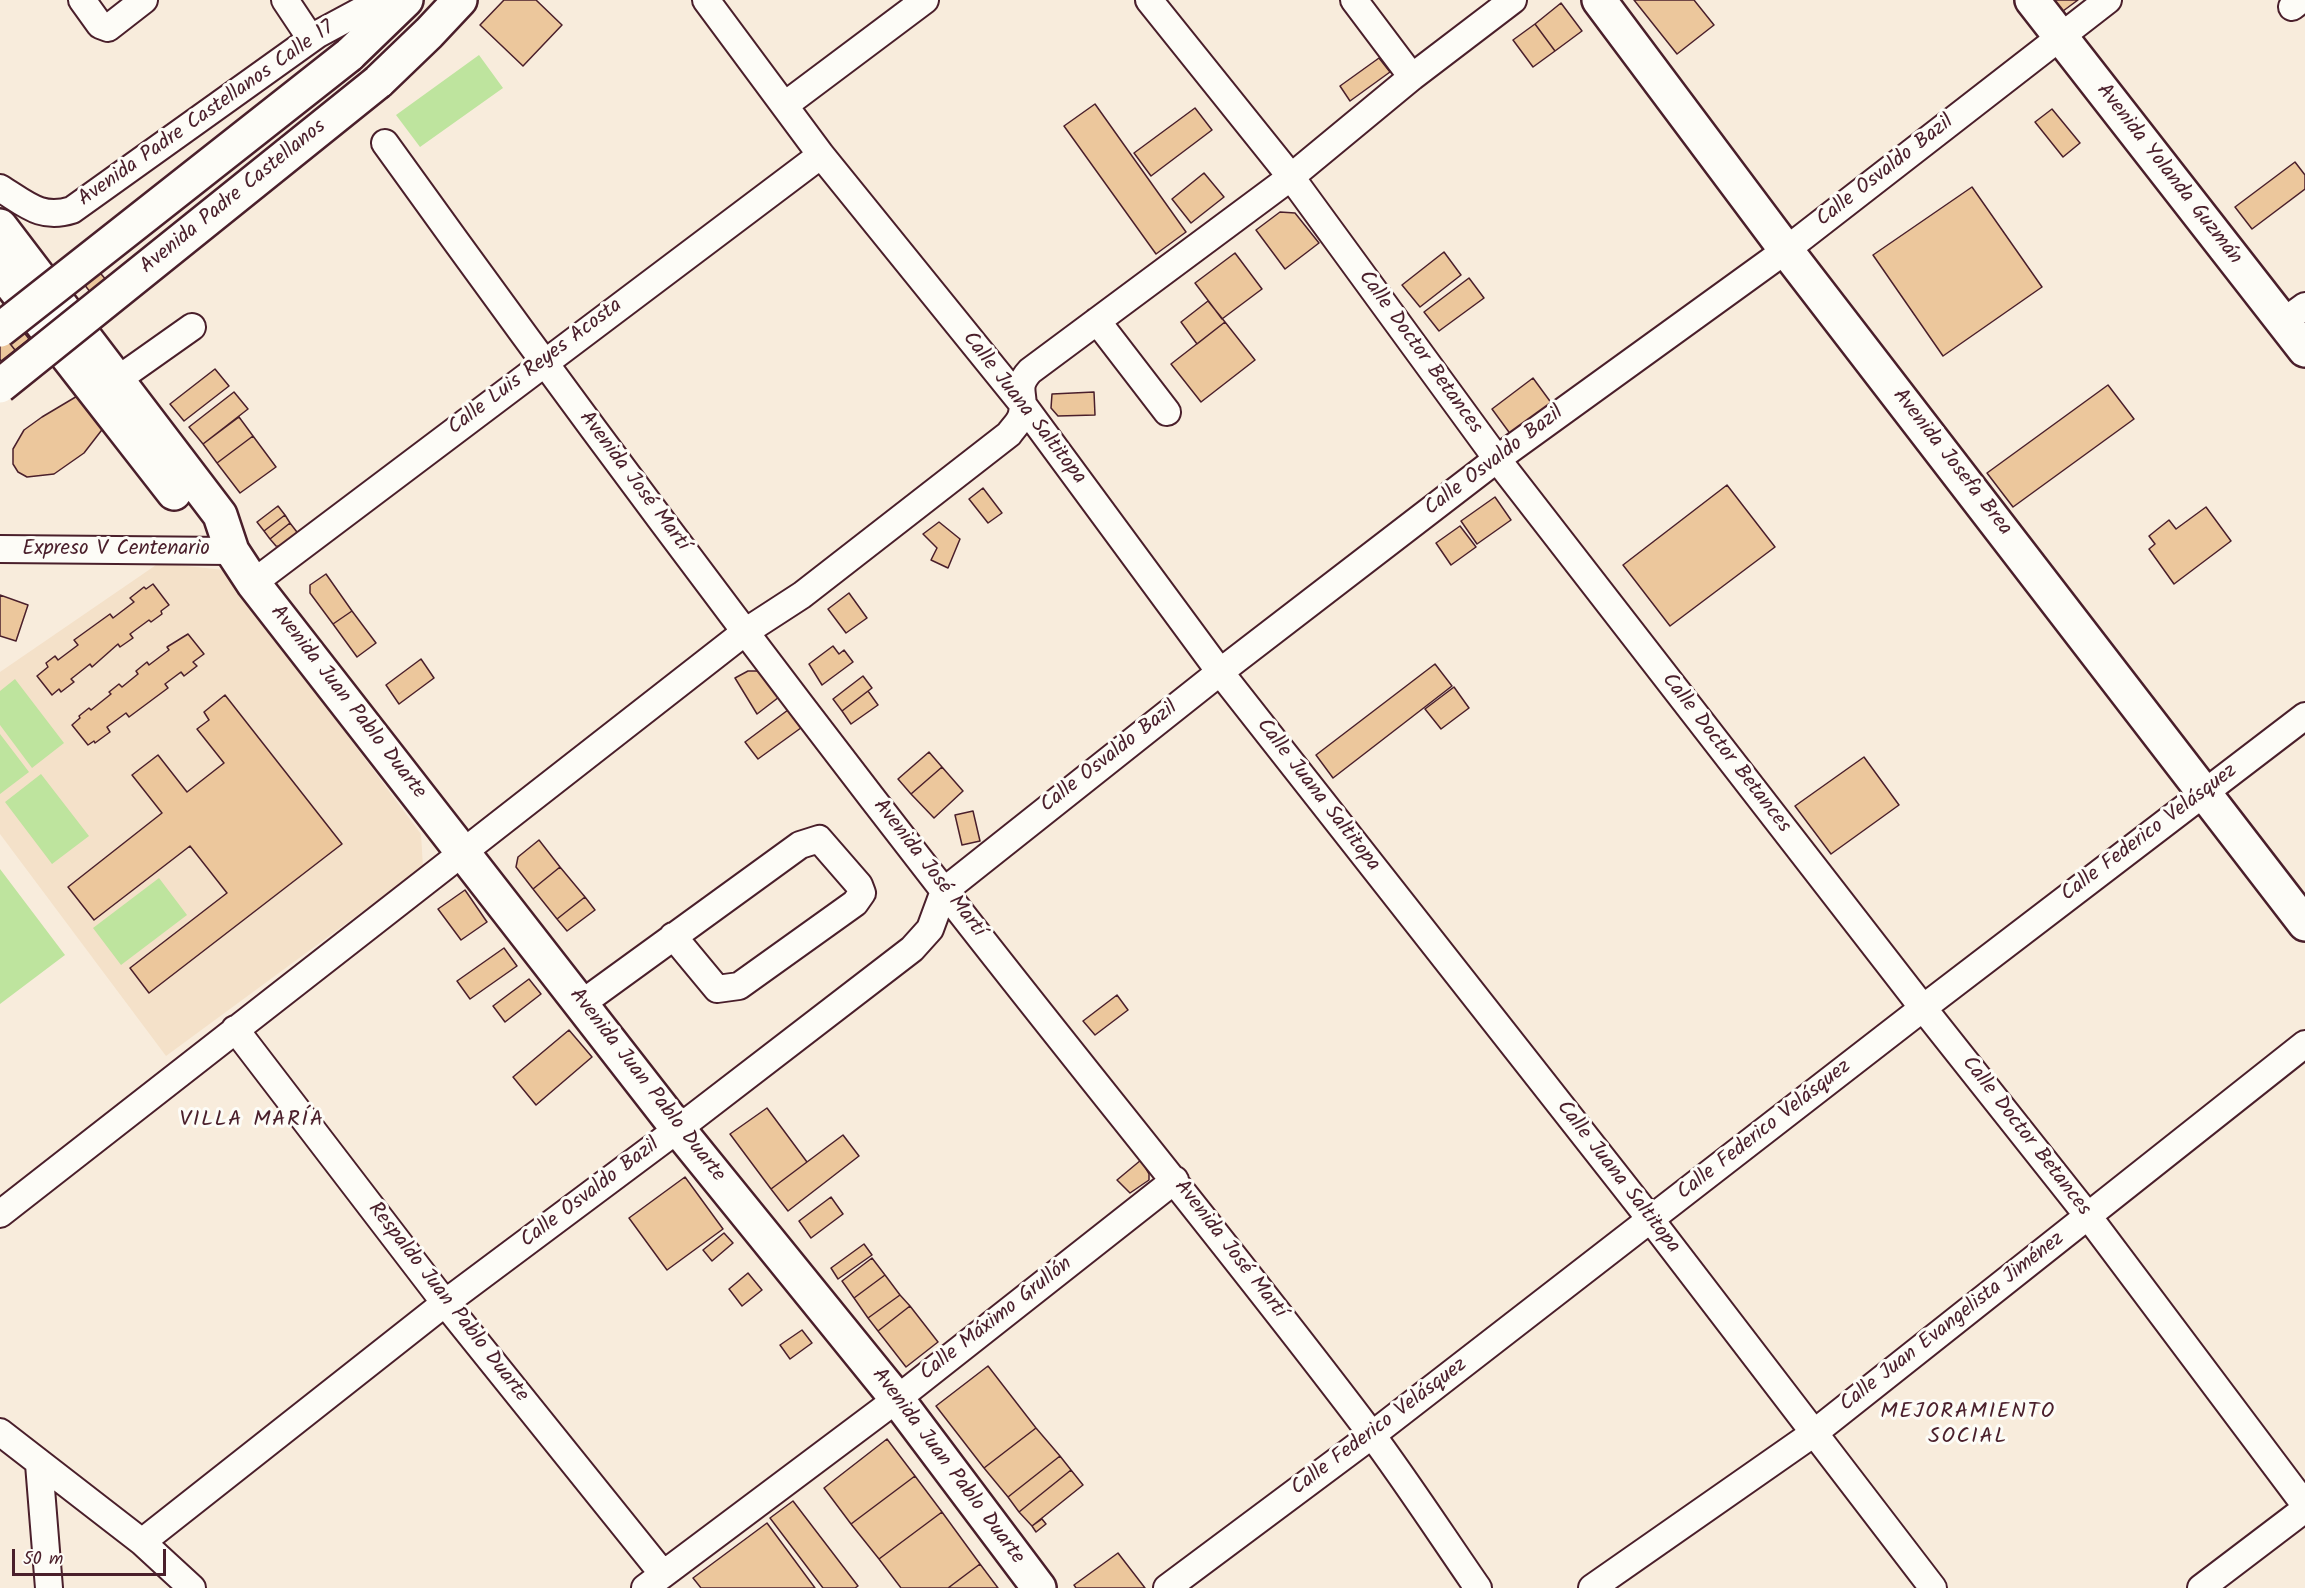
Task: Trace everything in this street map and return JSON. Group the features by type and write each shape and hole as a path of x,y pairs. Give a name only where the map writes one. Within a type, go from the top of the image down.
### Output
{"main road":[{"name":"Avenida Padre Castellanos","path":"0,330 350,55 406,0"},
{"name":"Avenida Padre Castellanos","path":"0,386 378,82 460,0"},
{"name":"Avenida Josefa Brea","path":"1599,0 1786,250 2305,924"},
{"name":"Avenida Yolanda Guzmán","path":"2032,0 2060,37 2294,314 2305,350"},
{"path":"0,226 219,516 232,551"},
{"path":"0,270 201,527 232,551"},
{"name":"Avenida Juan Pablo Duarte","path":"232,551 253,583 678,1129 897,1399 1039,1588"}],"street":[{"path":"82,0 100,25 108,28 144,0"},
{"path":"285,0 311,39"},
{"name":"Avenida Padre Castellanos Calle 17","path":"0,188 33,210 58,214 72,210 311,39 381,0"},
{"name":"Calle Juana Saltitopa","path":"706,0 821,155 1021,402 1220,672 1651,1220 1933,1588"},
{"path":"785,105 925,0"},
{"name":"Calle Doctor Betances","path":"1149,0 1291,177 1497,459 1923,1008 2088,1216 2305,1507"},
{"path":"1354,0 1412,77"},
{"path":"0,1214 745,632 802,595 1009,434 1022,414 1021,386 1024,378 1291,177 1412,77 1512,0"},
{"name":"Calle Osvaldo Bazil","path":"142,1542 445,1303 678,1129 912,949 930,928 944,891 1220,672 1497,459 1786,250 2108,0"},
{"name":"Avenida José Martí","path":"385,143 543,362 745,632 944,891 1175,1180 1372,1435 1478,1588"},
{"name":"Calle Luis Reyes Acosta","path":"253,583 543,362 821,155"},
{"path":"1097,321 1167,412"},
{"path":"117,380 192,327"},
{"name":"Expreso V Centenario","path":"0,549 232,551"},
{"name":"Calle Federico Velásquez","path":"1167,1588 1372,1435 1923,1008 2305,716"},
{"path":"581,1004 674,936 800,845 810,840 819,839 859,885 862,893 855,903 739,986 717,989 674,936"},
{"name":"Respaldo Juan Pablo Duarte","path":"236,1029 654,1581"},
{"name":"Calle Juan Evangelista Jiménez","path":"1592,1588 1814,1432 2305,1044"},
{"name":"Calle Máximo Grullón","path":"654,1581 897,1399 1175,1180"},
{"path":"0,1432 142,1542 192,1588"},
{"path":"39,1464 50,1588"},
{"path":"2201,1588 2305,1507"}],"shaded area":[{"path":"159,563 224,570 421,834 423,867 166,1056 0,834 0,672"}],"green space":[{"path":"479,55 503,88 420,147 396,115"},
{"path":"15,679 64,743 32,768 0,725 0,691"},
{"path":"0,734 29,772 0,794"},
{"path":"41,774 89,836 52,864 5,802"},
{"path":"0,869 65,955 0,1004"},
{"path":"159,878 187,915 121,965 93,928"}],"building":[{"path":"504,0 536,0 562,25 523,66 480,25"},
{"path":"1634,0 1694,0 1714,25 1677,54"},
{"path":"2048,0 2078,0 2059,14"},
{"path":"1561,3 1582,31 1555,51 1535,24"},
{"path":"1535,24 1555,51 1533,67 1513,40"},
{"path":"1379,58 1390,72 1350,101 1340,86"},
{"path":"1095,104 1186,232 1156,254 1064,126"},
{"path":"1195,108 1212,130 1151,176 1134,153"},
{"path":"2052,109 2080,143 2063,157 2035,122"},
{"path":"2295,162 2305,175 2305,189 2252,229 2235,207"},
{"path":"1204,173 1224,197 1191,223 1172,199"},
{"path":"1972,187 2042,287 1943,356 1873,255"},
{"path":"1280,212 1295,213 1319,243 1285,269 1256,230"},
{"path":"1444,252 1461,275 1420,307 1402,285"},
{"path":"1235,253 1262,289 1222,319 1195,283"},
{"path":"95,267 114,289 98,302 80,279"},
{"path":"1469,278 1484,298 1439,331 1424,312"},
{"path":"1208,301 1225,322 1197,344 1181,322"},
{"path":"4,306 29,339 15,350 0,331 0,309"},
{"path":"1225,322 1255,360 1201,402 1171,364"},
{"path":"0,331 15,350 1,361 0,359"},
{"path":"215,369 229,386 184,421 170,404"},
{"path":"1533,378 1555,408 1514,439 1492,409"},
{"path":"2108,385 2134,419 2013,507 1987,473"},
{"path":"84,392 108,422 84,453 54,474 27,477 18,472 13,464 13,449 24,430"},
{"path":"234,392 248,409 203,444 189,427"},
{"path":"1094,392 1095,415 1058,416 1051,408 1052,394"},
{"path":"239,417 253,436 217,463 203,444"},
{"path":"253,436 276,467 240,493 217,463"},
{"path":"1727,485 1775,547 1670,626 1623,565"},
{"path":"983,488 1002,513 988,523 969,499"},
{"path":"1495,497 1511,520 1477,544 1461,521"},
{"path":"278,506 285,515 264,531 257,522"},
{"path":"2206,507 2231,541 2174,584 2149,549 2155,544 2149,536 2169,520 2176,529"},
{"path":"285,515 290,523 270,539 264,531"},
{"path":"939,522 960,539 948,568 931,560 937,548 923,534"},
{"path":"290,523 300,536 286,547 276,546 270,539"},
{"path":"1460,526 1476,547 1451,565 1436,543"},
{"path":"326,574 352,611 333,624 310,593 310,585"},
{"path":"153,584 169,605 161,611 162,614 151,622 149,620 130,634 133,638 120,647 118,644 92,667 90,664 71,679 74,682 61,692 59,689 52,695 37,676 48,667 46,663 55,656 58,660 78,645 74,640 110,614 113,618 134,602 130,598 144,587 146,589"},
{"path":"849,593 867,618 846,633 828,609"},
{"path":"0,595 28,605 16,641 0,636"},
{"path":"352,611 376,643 357,657 333,624"},
{"path":"188,634 204,654 193,662 197,666 184,676 181,672 165,684 168,688 129,717 126,713 107,727 110,732 95,743 94,741 88,745 72,725 80,718 79,716 89,708 91,710 111,694 109,692 119,684 122,687 138,674 136,671 147,662 149,665 169,650 167,647"},
{"path":"833,646 839,654 844,650 853,662 822,685 809,664"},
{"path":"421,659 434,678 399,704 386,685"},
{"path":"1435,664 1452,686 1333,778 1316,755"},
{"path":"748,671 761,671 783,694 757,714 735,678"},
{"path":"863,676 872,688 842,711 833,699"},
{"path":"1454,687 1469,708 1441,729 1425,709"},
{"path":"868,691 878,705 851,724 842,711"},
{"path":"225,695 342,844 149,993 130,968 227,893 190,846 94,920 68,887 162,813 132,775 158,755 187,792 224,763 197,729 209,720 204,712"},
{"path":"792,707 805,725 758,759 745,742"},
{"path":"929,752 942,767 911,794 898,779"},
{"path":"1864,757 1899,805 1831,854 1795,806"},
{"path":"942,767 963,791 934,818 911,794"},
{"path":"973,811 980,841 962,845 955,815"},
{"path":"539,840 560,867 533,889 516,867 518,857"},
{"path":"560,867 585,897 557,919 533,889"},
{"path":"465,890 487,922 461,940 438,909"},
{"path":"585,897 595,910 567,931 557,919"},
{"path":"504,948 517,966 470,999 457,981"},
{"path":"529,979 541,994 505,1022 493,1006"},
{"path":"1117,995 1128,1010 1095,1035 1083,1021"},
{"path":"569,1030 592,1057 536,1105 513,1077"},
{"path":"767,1108 807,1162 771,1189 730,1134"},
{"path":"843,1135 859,1156 788,1211 771,1189"},
{"path":"1141,1160 1149,1174 1149,1180 1130,1193 1117,1180"},
{"path":"685,1177 723,1229 667,1270 629,1218"},
{"path":"831,1197 843,1214 811,1238 799,1221"},
{"path":"724,1233 733,1243 712,1261 703,1250"},
{"path":"864,1244 872,1255 838,1279 831,1268"},
{"path":"872,1258 885,1275 854,1298 842,1281"},
{"path":"748,1273 762,1290 742,1306 729,1289"},
{"path":"885,1275 900,1295 868,1318 854,1298"},
{"path":"900,1295 910,1306 878,1331 868,1318"},
{"path":"910,1306 938,1342 906,1367 878,1331"},
{"path":"802,1330 812,1343 790,1359 780,1345"},
{"path":"988,1366 1036,1428 984,1468 936,1406"},
{"path":"1036,1428 1060,1456 1008,1497 984,1468"},
{"path":"887,1439 915,1476 851,1524 824,1488"},
{"path":"1060,1456 1071,1470 1019,1512 1008,1497"},
{"path":"1071,1470 1083,1485 1032,1526 1019,1512"},
{"path":"915,1476 942,1512 879,1559 851,1524"},
{"path":"793,1501 858,1586 855,1588 823,1588 770,1518"},
{"path":"942,1512 980,1564 948,1588 901,1588 879,1559"},
{"path":"1042,1519 1046,1524 1036,1532 1032,1526"},
{"path":"767,1523 815,1588 701,1588 693,1578"},
{"path":"1118,1553 1145,1588 1076,1588 1074,1585"},
{"path":"980,1564 998,1588 948,1588"}],"district":[{"name":"VILLA MARÍA","path":"252,1121"},
{"name":"MEJORAMIENTO SOCIAL","path":"1968,1426"}]}
